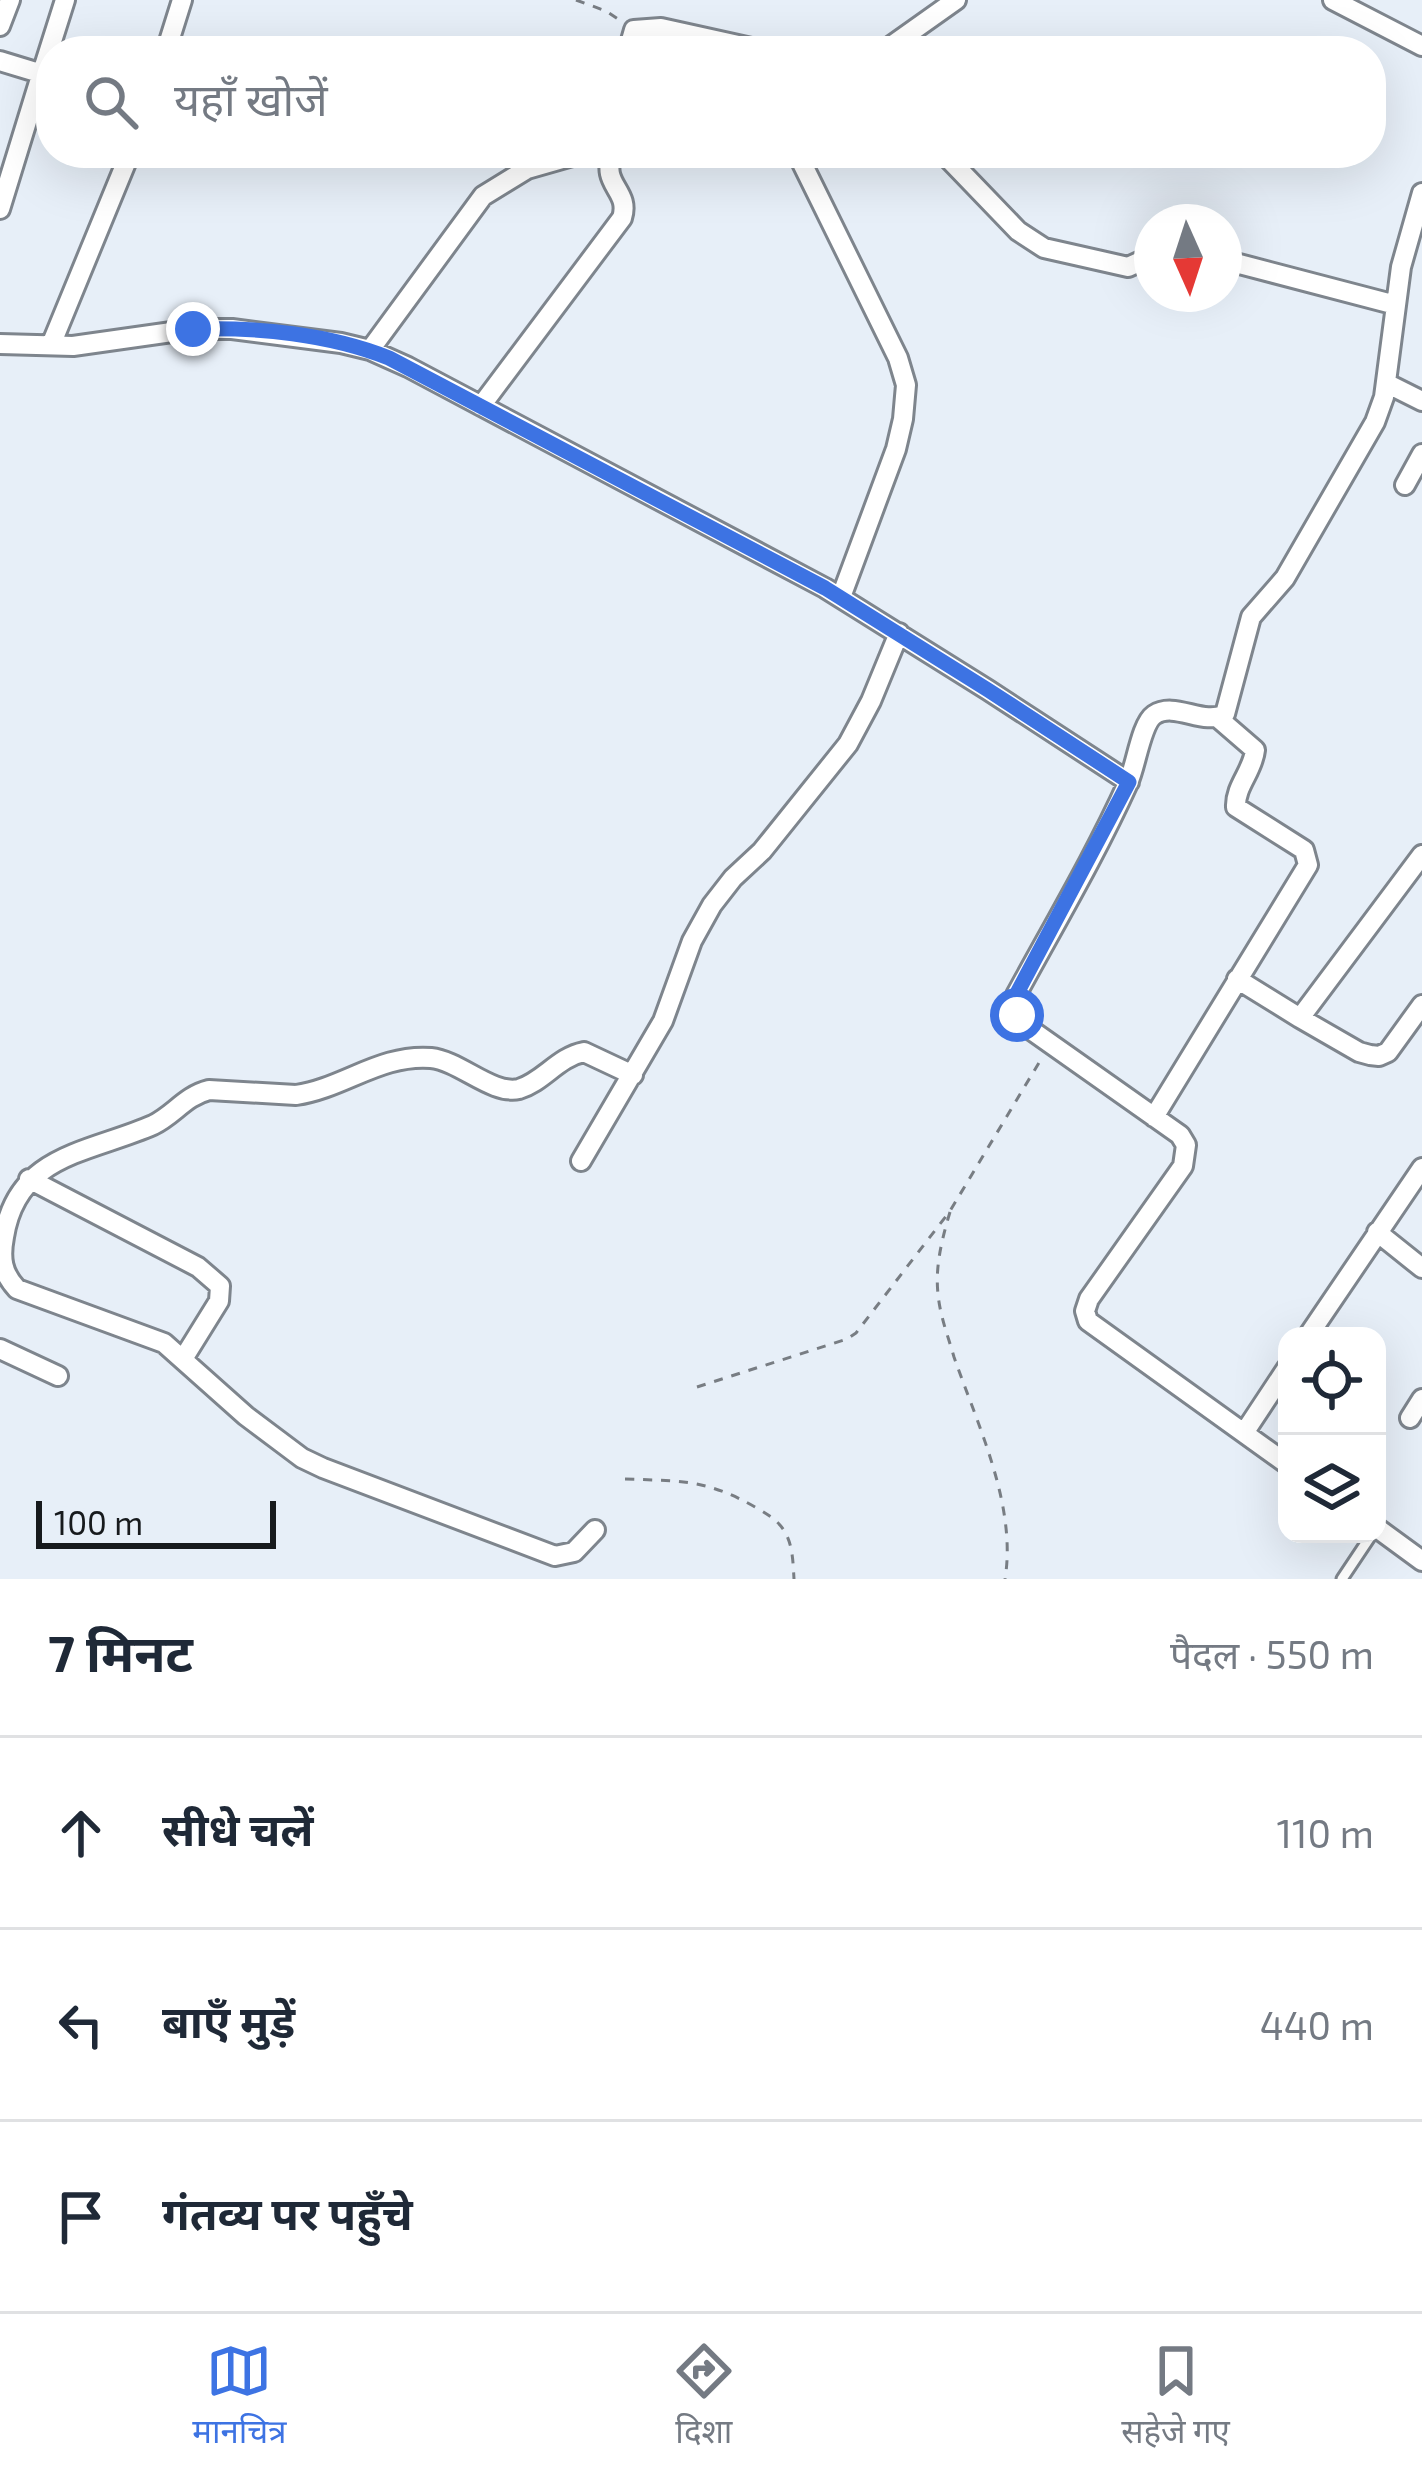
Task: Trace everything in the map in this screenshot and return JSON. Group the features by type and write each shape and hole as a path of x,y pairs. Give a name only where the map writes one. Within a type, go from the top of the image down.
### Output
{"street":[{"path":"0,26 10,0"},
{"path":"54,36 65,0"},
{"path":"171,36 182,0"},
{"path":"905,36 956,0"},
{"path":"1333,0 1422,46"},
{"path":"632,36 634,30 661,28 697,36"},
{"path":"0,61 36,72"},
{"path":"0,209 36,92"},
{"path":"51,345 124,168"},
{"path":"370,350 483,196 530,168"},
{"path":"481,406 625,213 608,168"},
{"path":"804,168 898,358 906,385 896,449 841,597"},
{"path":"958,168 1018,230 1044,248 1128,267 1134,264"},
{"path":"1278,1458 1088,1322 1089,1299 1183,1166 1186,1145 1180,1135 1024,1025 1014,1005 1129,782 1150,717 1169,711 1218,718 1229,706 1251,617 1285,578 1375,422 1386,383 1406,248 1422,193"},
{"path":"1242,265 1396,305"},
{"path":"0,344 90,344 213,328 317,338 370,350 841,597 1129,782"},
{"path":"1386,383 1422,401"},
{"path":"1405,485 1422,454"},
{"path":"581,1161 663,1021 692,941 712,905 848,744 898,633"},
{"path":"1154,1117 1308,865 1304,850 1236,807 1255,750 1218,718"},
{"path":"1300,1018 1422,855"},
{"path":"1237,979 1359,1052 1379,1056 1388,1052 1422,1005"},
{"path":"0,1202 45,1167 158,1123 195,1094 208,1090 296,1095 321,1090 381,1064 428,1058 514,1090 584,1052 633,1075"},
{"path":"1314,1327 1422,1168"},
{"path":"24,1186 198,1267 220,1286 219,1301 183,1359"},
{"path":"24,1186 5,1227 2,1266 7,1279 30,1296 164,1343 246,1416 322,1468 554,1556 574,1552 595,1530"},
{"path":"1377,1232 1422,1268"},
{"path":"0,1348 58,1376"},
{"path":"1244,1433 1278,1382"},
{"path":"1410,1418 1422,1399"},
{"path":"1386,1538 1422,1561"}],"lane":[{"path":"1342,1579 1366,1543"}],"path":[{"path":"576,0 606,11 634,30"},
{"path":"697,1387 847,1339 864,1324 950,1211 1050,1044"},
{"path":"950,1211 940,1251 938,1294 946,1333 1004,1508 1009,1555 1005,1579"},
{"path":"625,1479 708,1485 767,1514 778,1522 789,1542 794,1579"}],"route":[{"path":"193,329 317,338 389,358 825,588 1129,782 1016,995 1017,1015"}]}
